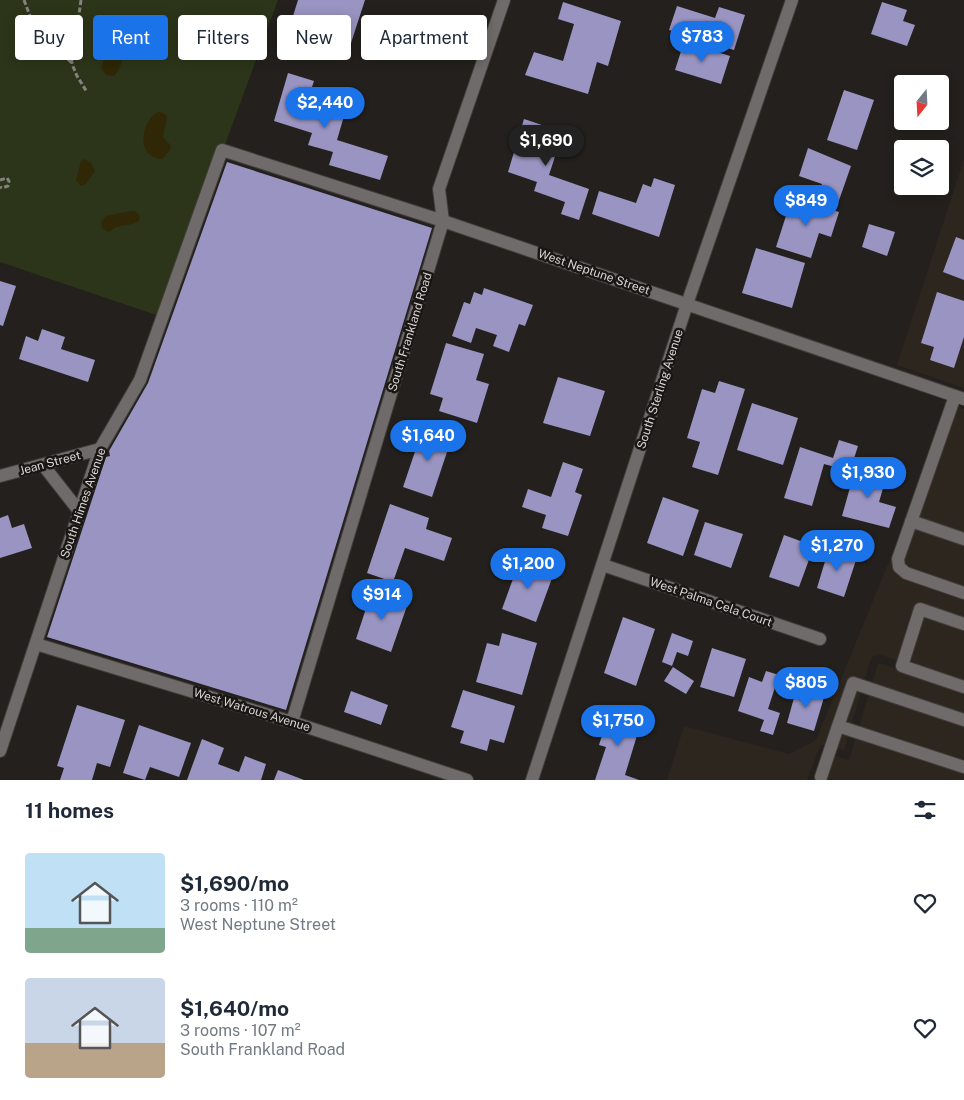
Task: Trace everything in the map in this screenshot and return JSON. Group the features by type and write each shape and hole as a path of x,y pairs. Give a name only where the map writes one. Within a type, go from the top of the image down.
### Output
{"street":[{"name":"South Frankland Road","path":"292,722 443,221 439,189 504,0"},
{"name":"South Sterling Avenue","path":"532,780 687,304 792,0"},
{"name":"West Neptune Street","path":"222,150 443,221 959,397"},
{"name":"South Himes Avenue","path":"0,751 100,449 140,380 222,150"},
{"path":"959,397 898,559 899,566 906,573 964,592"},
{"name":"Jean Street","path":"0,476 100,449"},
{"path":"43,465 79,511"},
{"path":"911,522 964,539"},
{"name":"West Palma Cela Court","path":"603,564 820,639"},
{"path":"964,624 920,609 902,666 964,687"},
{"name":"West Watrous Avenue","path":"36,644 292,722 467,780"},
{"path":"824,779 838,726 853,684 964,720"},
{"path":"838,726 964,767"}],"path":[{"path":"24,0 35,29 72,64"},
{"path":"81,0 78,29 71,52 72,64 87,92"},
{"path":"0,180 6,178 9,181 8,186 0,187"}],"shaded area":[{"path":"964,159 964,388 897,365"},
{"path":"938,400 964,409 964,683 878,654 873,656 870,661 844,750 824,745 820,746 807,780 667,780 684,726 789,754 816,740 952,408"},
{"path":"878,663 964,691 964,780 815,780 824,753 849,760"}],"green space":[{"path":"0,0 278,0 267,30 267,15 178,15 178,60 256,60 162,317 0,262"}],"sand":[{"path":"104,60 122,60 114,76 106,75 101,68"},
{"path":"158,112 164,113 167,116 163,137 171,146 162,159 148,153 144,139 147,123"},
{"path":"84,159 91,163 95,171 86,184 81,186 76,181 81,161"},
{"path":"131,211 136,212 140,216 139,221 117,227 109,232 102,228 101,222 106,216"}],"building":[{"path":"298,0 365,0 351,43 351,15 293,15"},
{"path":"563,2 621,21 608,66 597,62 588,94 525,75 534,52 563,61 574,24 558,19"},
{"path":"882,2 907,10 903,21 915,25 907,46 871,34"},
{"path":"677,6 715,18 719,7 745,15 734,50 669,30"},
{"path":"684,42 730,56 721,84 675,70"},
{"path":"288,73 314,81 310,93 323,97 319,109 344,116 337,140 388,156 380,180 329,165 333,152 308,145 312,133 274,121"},
{"path":"844,90 874,100 857,150 827,140"},
{"path":"524,119 563,132 549,175 589,189 579,220 561,214 565,202 534,191 537,182 508,172"},
{"path":"808,148 851,166 837,206 818,200 822,184 799,176"},
{"path":"227,162 432,228 286,710 47,637 106,457 110,456 109,451 148,383"},
{"path":"654,178 675,185 659,237 592,214 599,191 636,203 643,184 651,187"},
{"path":"792,197 839,212 831,237 819,233 811,258 776,247"},
{"path":"869,224 895,232 887,256 862,247"},
{"path":"956,237 964,240 964,280 943,272"},
{"path":"756,248 805,263 792,308 742,293"},
{"path":"0,281 16,286 3,326 0,325"},
{"path":"484,288 533,305 525,326 519,324 509,352 493,346 497,335 476,328 471,343 452,336 464,302 470,304 474,292 482,295"},
{"path":"937,292 964,301 964,337 954,368 930,360 934,347 921,343"},
{"path":"42,329 65,337 61,349 95,360 88,382 19,359 26,336 38,341"},
{"path":"446,343 484,354 476,380 489,384 477,423 439,411 443,398 430,394"},
{"path":"558,377 605,391 590,436 543,423"},
{"path":"719,381 745,389 718,475 692,467 700,442 687,438 702,389 715,393"},
{"path":"752,403 798,418 783,465 737,450"},
{"path":"423,428 452,437 432,497 403,487"},
{"path":"839,440 858,446 850,471 824,464 812,506 784,498 800,447 833,458"},
{"path":"563,462 583,469 575,492 582,495 568,536 542,528 546,515 522,507 528,489 551,497"},
{"path":"856,466 887,475 879,502 896,507 889,528 842,516"},
{"path":"663,497 699,510 683,556 647,543"},
{"path":"390,504 429,518 426,529 452,538 444,561 405,548 393,582 367,573"},
{"path":"8,515 12,528 24,524 32,548 0,558 0,518"},
{"path":"705,522 743,534 731,568 694,555"},
{"path":"784,535 814,546 799,587 769,577"},
{"path":"829,548 857,557 844,597 817,588"},
{"path":"521,557 555,570 536,622 502,609"},
{"path":"372,590 408,603 391,652 356,639"},
{"path":"623,617 655,629 636,686 604,673"},
{"path":"502,633 537,643 522,695 476,682 487,643 499,646"},
{"path":"672,633 693,641 688,656 677,652 672,666 662,662"},
{"path":"712,648 746,659 734,697 700,687"},
{"path":"673,667 694,681 686,694 664,681"},
{"path":"766,671 779,675 768,709 780,713 773,735 760,731 764,720 738,711 749,677 762,682"},
{"path":"797,687 825,694 814,731 787,723"},
{"path":"463,690 515,706 504,743 490,739 487,751 460,743 464,731 451,727"},
{"path":"351,691 388,705 381,725 344,712"},
{"path":"77,705 125,720 110,767 97,763 92,780 60,780 64,768 57,766"},
{"path":"616,711 642,719 625,775 639,780 595,780 606,747 599,745 604,729 610,731"},
{"path":"139,725 191,743 179,777 150,767 145,780 123,773"},
{"path":"202,739 224,748 218,764 239,772 245,756 266,764 261,780 187,780"},
{"path":"278,770 304,780 274,780"}]}
